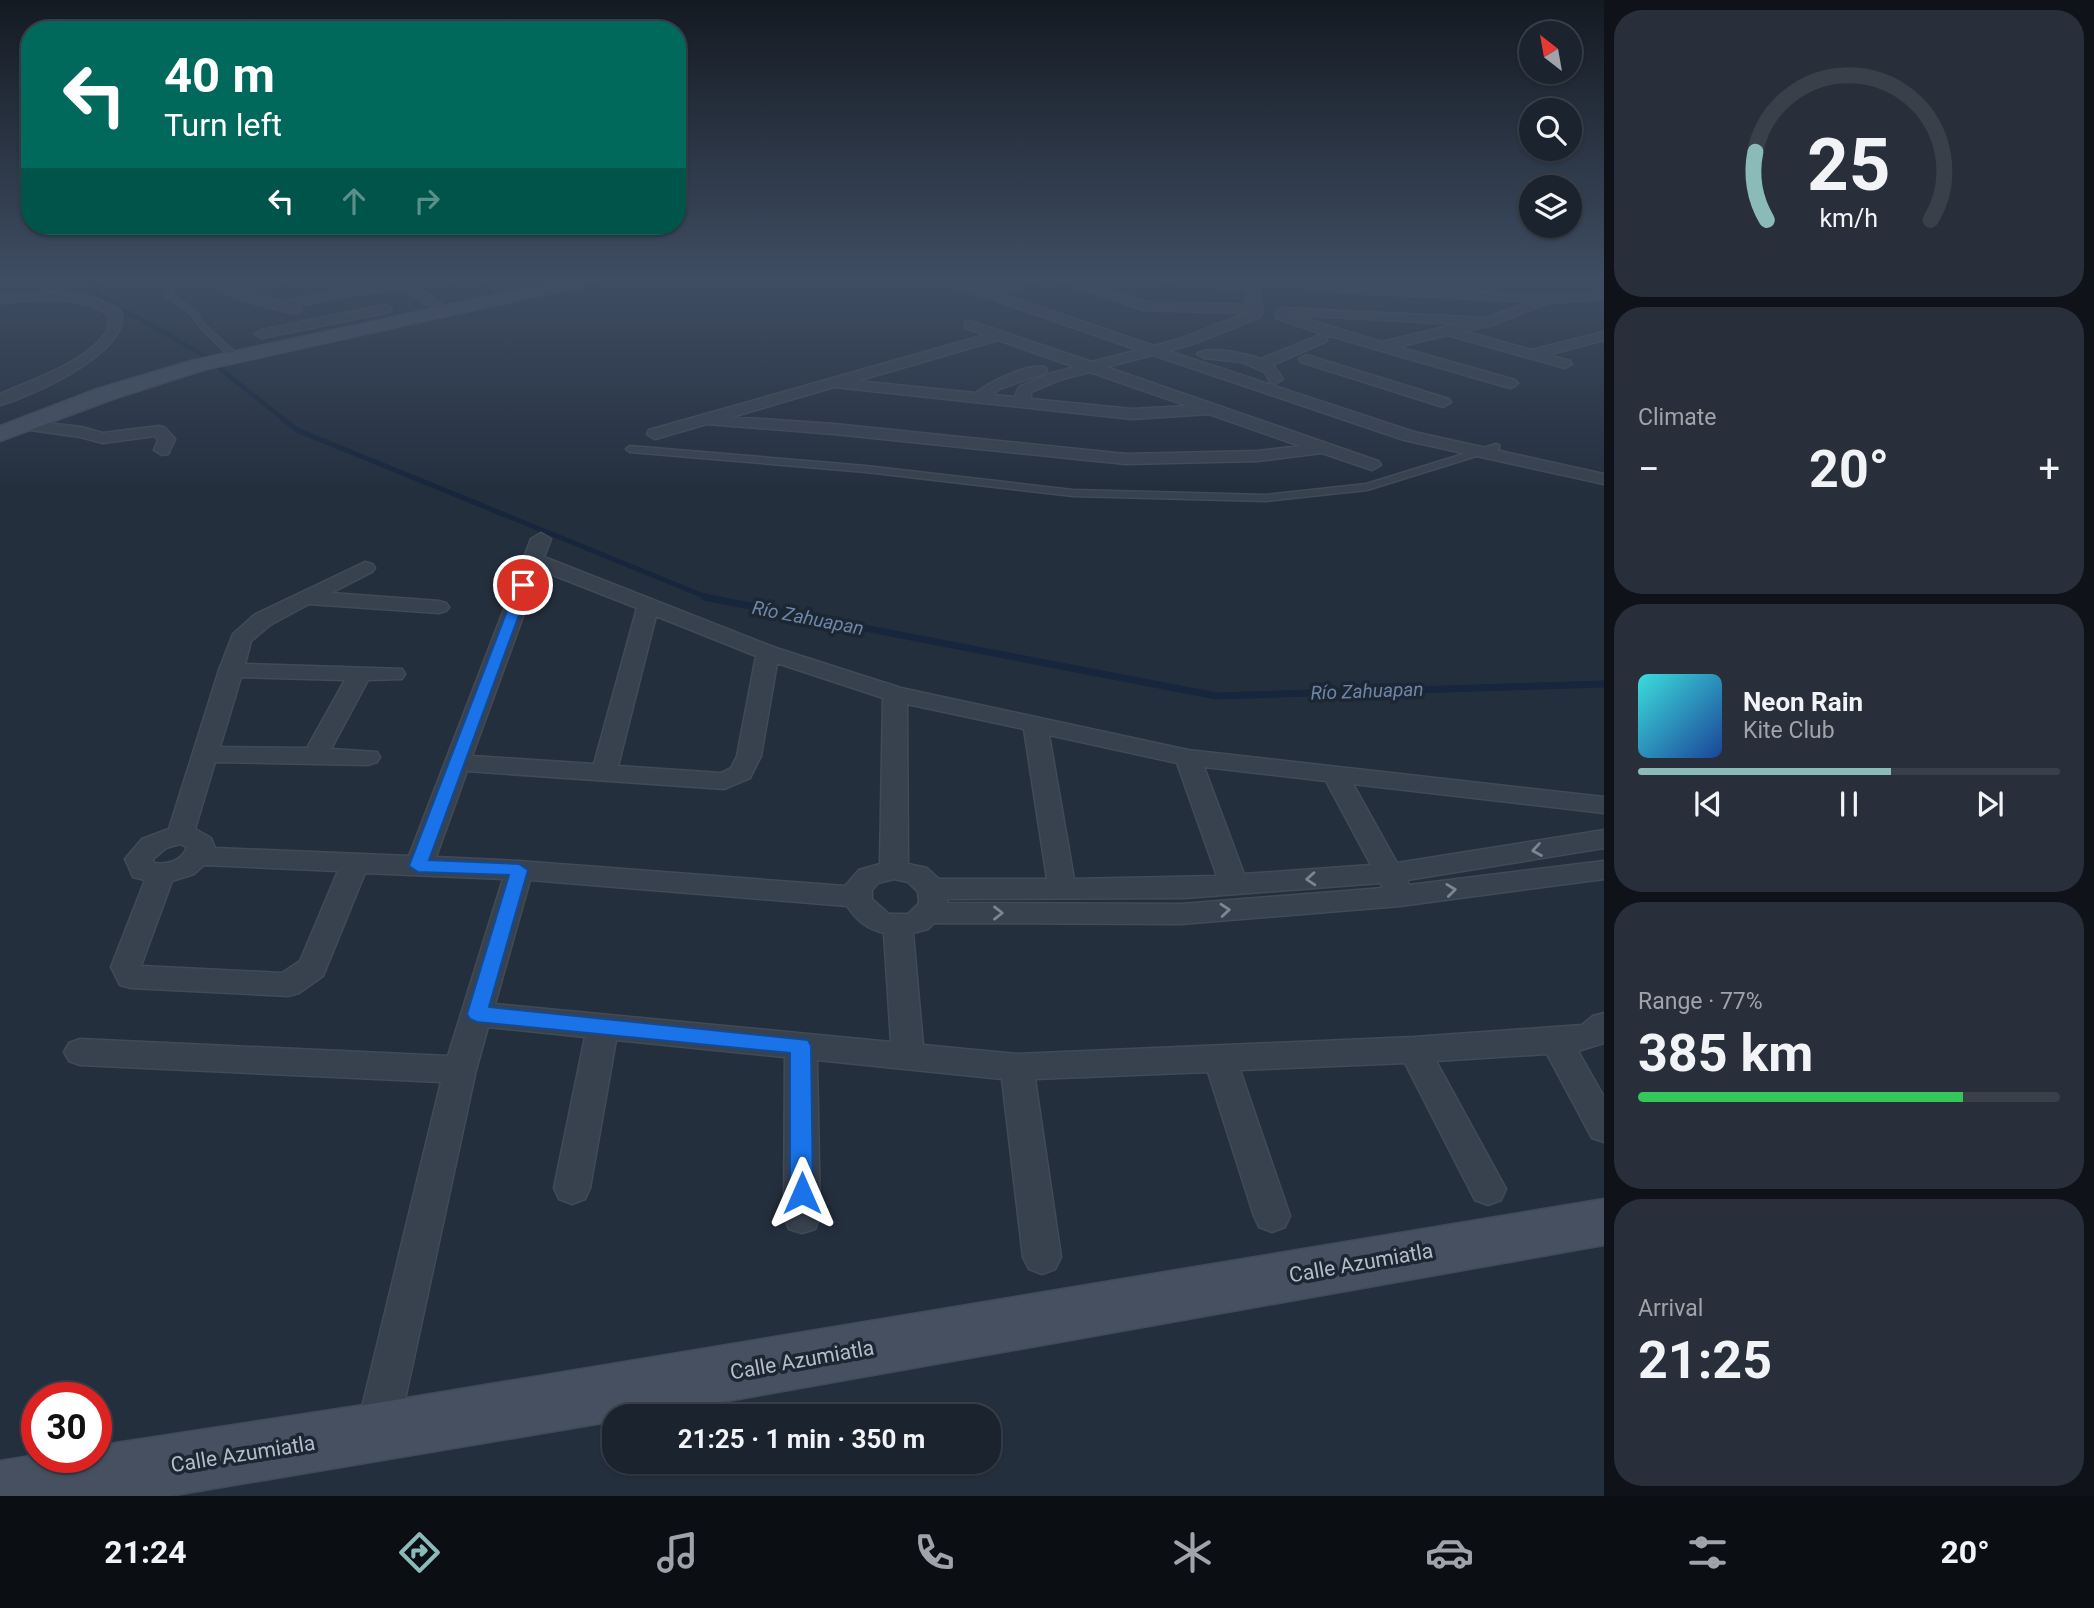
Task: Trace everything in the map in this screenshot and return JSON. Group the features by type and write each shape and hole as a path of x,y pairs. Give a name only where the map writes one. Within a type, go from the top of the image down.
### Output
{"street":[{"path":"0,400 81,359 93,350"},
{"path":"0,434 105,394 217,361 268,350"},
{"path":"655,434 949,350"},
{"path":"1041,350 1372,465"},
{"path":"978,399 994,386 1103,350"},
{"path":"1023,397 1054,377 1090,367 1126,350"},
{"path":"1171,350 1353,419 1410,436 1604,469"},
{"path":"1192,350 1491,449 1604,479"},
{"path":"1245,358 1263,350"},
{"path":"1262,364 1295,350"},
{"path":"1394,350 1510,383"},
{"path":"1514,350 1565,364"},
{"path":"1532,355 1552,350"},
{"path":"1204,354 1245,358 1271,369 1275,379"},
{"path":"1306,359 1449,393"},
{"path":"1431,418 1467,371"},
{"path":"1034,372 1054,377"},
{"path":"836,383 978,399 1023,397 1132,414 1212,409"},
{"path":"994,386 1023,397"},
{"path":"710,420 834,429 1126,459 1258,456 1322,448"},
{"path":"22,425 81,432 103,438 159,431 167,439 162,450"},
{"path":"418,866 537,549 648,606 768,653 895,694 1188,758 1604,805"},
{"path":"180,835 241,639 262,620 365,568"},
{"path":"307,597 439,607"},
{"path":"604,773 648,606"},
{"path":"457,763 724,781 741,773 749,756 768,653"},
{"path":"230,670 394,674"},
{"path":"315,756 360,673"},
{"path":"894,870 895,694"},
{"path":"1035,724 1062,888"},
{"path":"205,754 368,757"},
{"path":"1188,758 1234,884"},
{"path":"1335,775 1396,885"},
{"path":"180,835 197,839 201,850 198,856 182,869 160,874 143,870 139,859 150,846 180,835"},
{"path":"856,897 864,913 873,919 898,925 910,924 931,901 1062,888 1183,901 1234,884 1396,885 1569,844 1604,839"},
{"path":"1569,844 1600,871"},
{"path":"198,856 519,870 856,897"},
{"path":"160,874 126,967 131,976 288,985 312,968 355,863"},
{"path":"377,1433 460,1070 519,870"},
{"path":"856,897 863,881 882,871 894,870 917,875 931,901"},
{"path":"931,901 1183,901 1600,871"},
{"path":"898,925 908,1056"},
{"path":"477,1014 1017,1067 1414,1050 1556,1041 1590,1037 1604,1025"},
{"path":"572,1188 603,1026"},
{"path":"1556,1041 1604,1128"},
{"path":"801,1046 802,1217"},
{"path":"1414,1050 1488,1189"},
{"path":"80,1052 460,1070"},
{"path":"1220,1058 1272,1216"},
{"path":"1017,1067 1042,1257"},
{"name":"Calle Azumiatla","path":"0,1492 377,1433 1604,1222"}],"lane":[{"path":"212,350 217,361"},
{"path":"630,449 866,468 1073,493 1253,498 1367,487 1491,449"}],"waterway":[{"name":"Río Zahuapan","path":"194,350 285,420"},
{"name":"Río Zahuapan","path":"283,419 297,430 708,598"},
{"name":"Río Zahuapan","path":"704,597 708,598"},
{"name":"Río Zahuapan","path":"708,598 1216,696 1604,684"}],"route":[{"path":"523,585 418,866 519,870 477,1014 801,1046 802,1193"}]}
